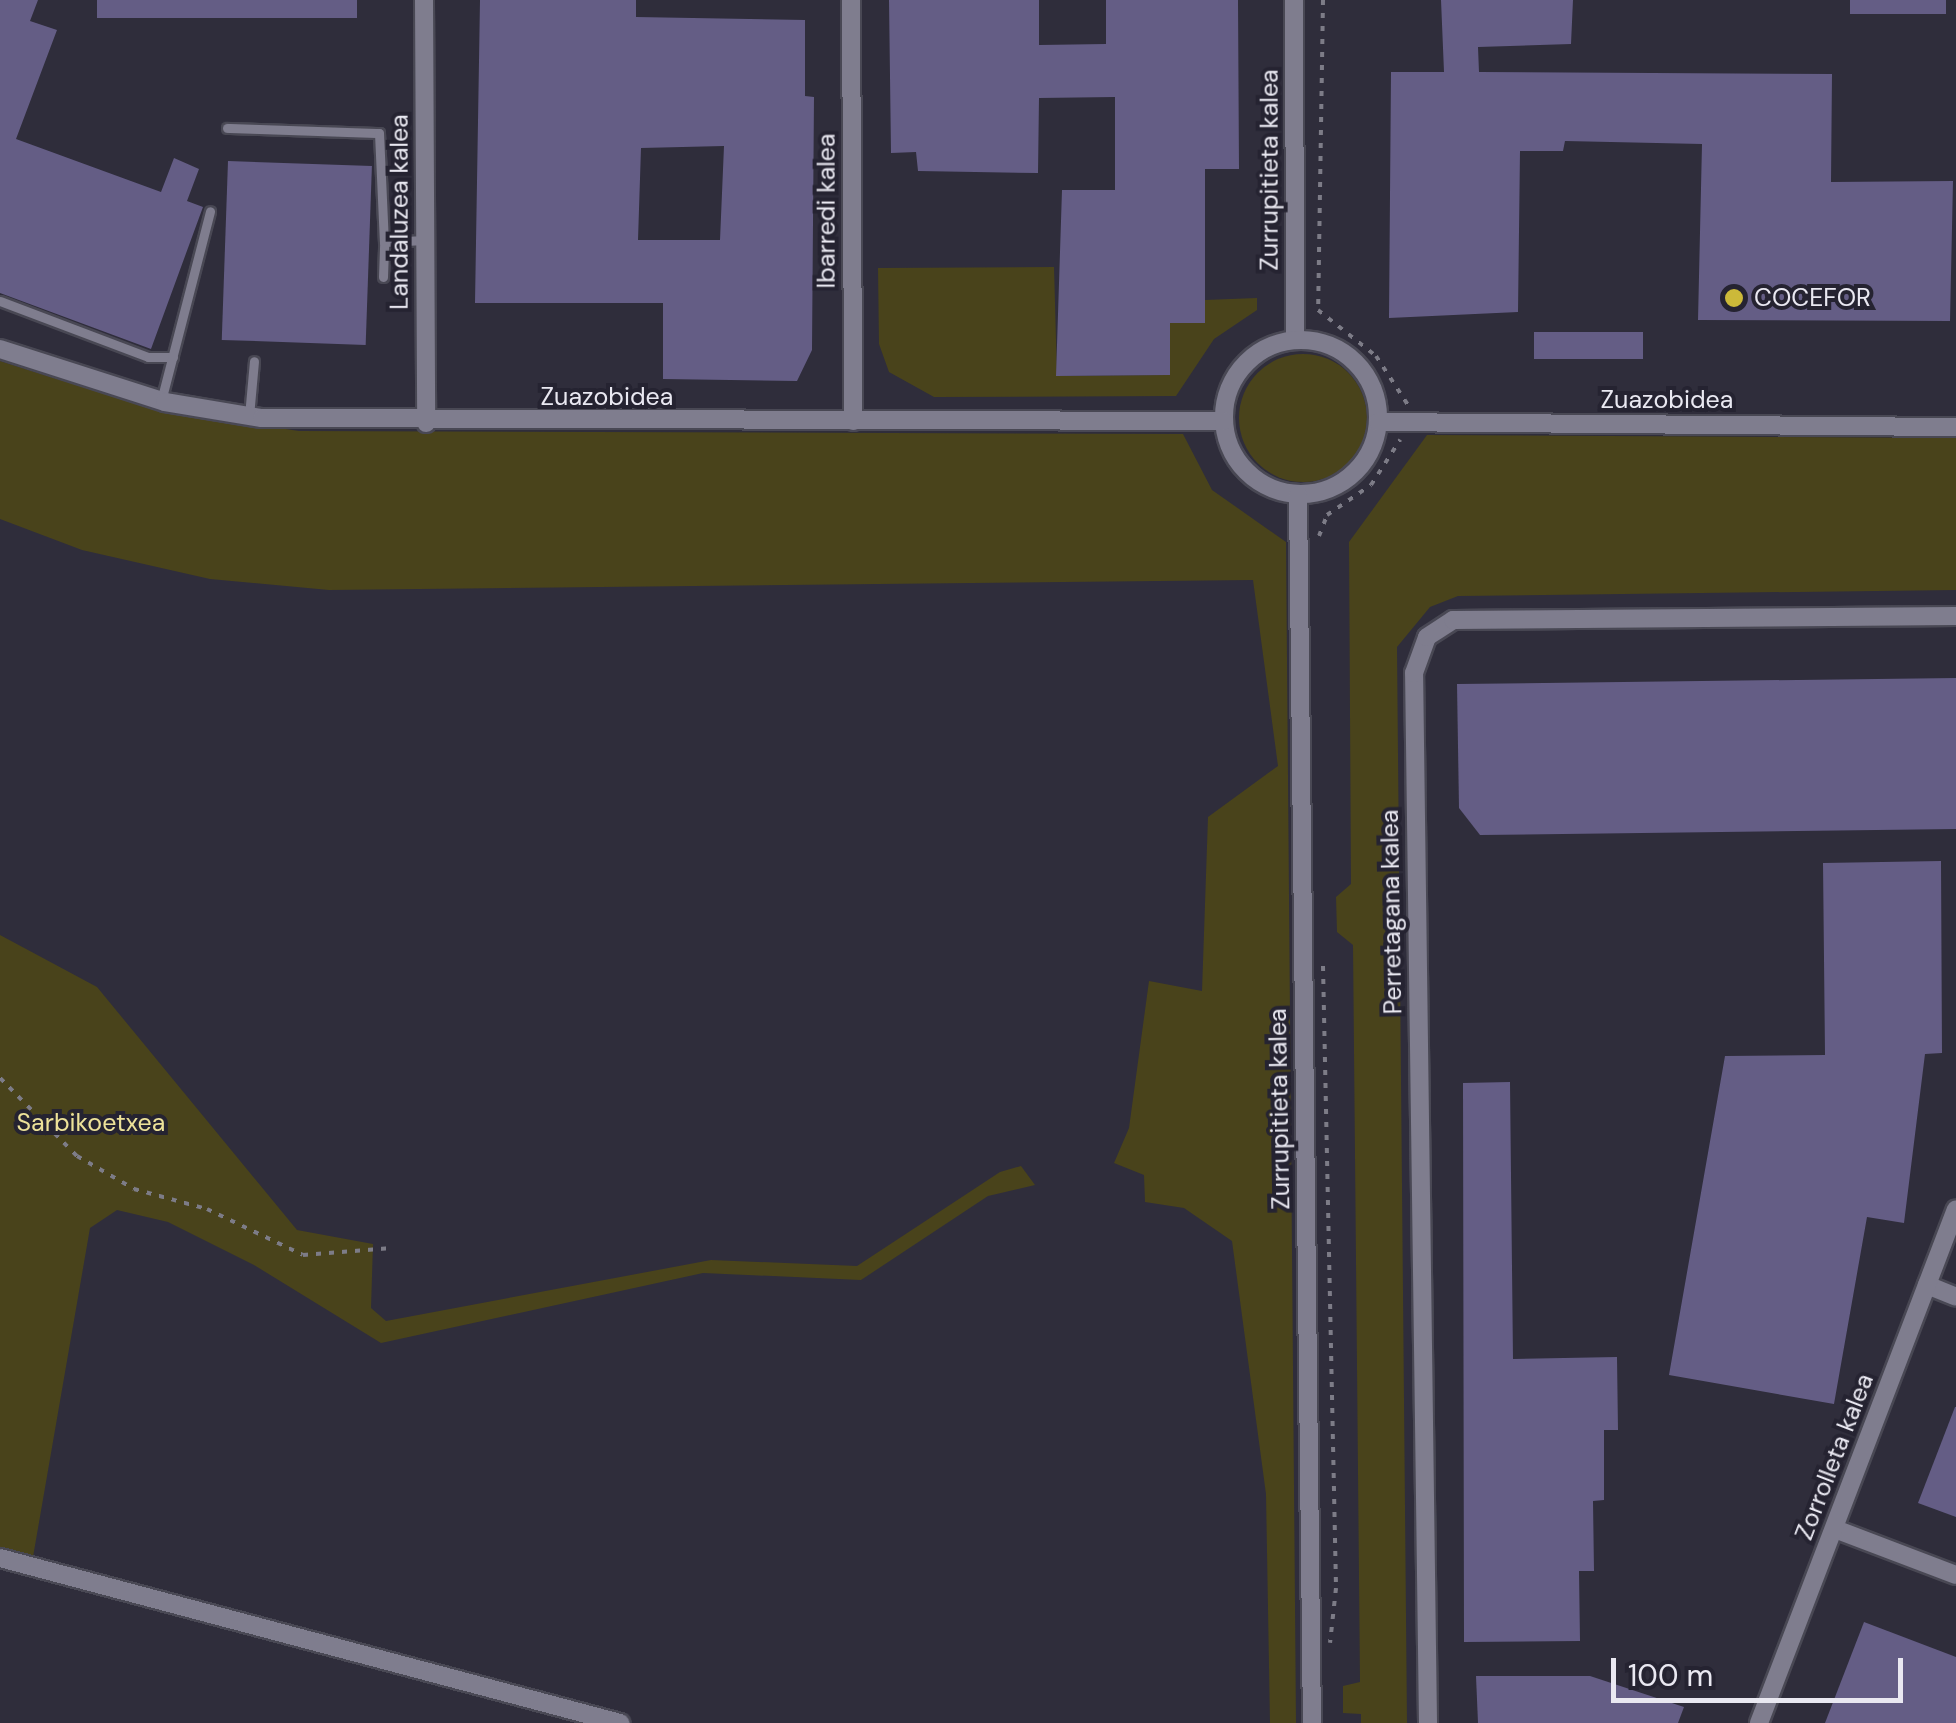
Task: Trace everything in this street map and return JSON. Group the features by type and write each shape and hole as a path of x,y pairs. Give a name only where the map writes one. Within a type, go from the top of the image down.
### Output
{"street":[{"name":"Landaluzea kalea","path":"424,0 426,423"},
{"name":"Ibarredi kalea","path":"852,0 854,421"},
{"name":"Zurrupitieta kalea","path":"1294,0 1295,340"},
{"path":"1295,340 1348,356 1372,386 1378,422 1361,466 1322,492 1298,495 1246,472 1224,421 1243,366 1295,340"},
{"name":"Zuazobidea","path":"0,349 161,401 249,416 426,423 1224,421"},
{"name":"Zuazobidea","path":"1378,422 1956,426"},
{"name":"Zurrupitieta kalea","path":"1298,495 1312,1723"},
{"name":"Perretagana kalea","path":"1428,1723 1414,673 1427,637 1453,620 1956,616"},
{"name":"Zorrolleta kalea","path":"1760,1723 1956,1209"},
{"path":"1926,1285 1956,1297"},
{"path":"1835,1529 1956,1575"},
{"path":"0,1558 620,1723"}],"lane":[{"path":"227,128 379,133 384,276"},
{"path":"161,401 210,211"},
{"path":"384,242 425,240"},
{"path":"0,302 148,357 173,358"},
{"path":"249,416 254,362"}],"path":[{"path":"1318,542 1327,515 1370,486 1408,422 1408,405 1376,356 1318,310 1323,0"},
{"path":"1322,944 1332,1162 1330,1664"},
{"path":"0,1078 78,1156 134,1188 207,1209 303,1255 392,1248"}],"green space":[{"path":"1054,267 1057,376 1169,375 1114,323 1205,323 1205,300 1257,298 1257,310 1214,339 1176,396 934,397 889,372 879,344 878,268"},
{"path":"1303,354 1328,358 1349,372 1363,393 1367,418 1363,443 1349,464 1328,478 1303,482 1278,478 1257,464 1243,443 1239,418 1243,393 1257,372 1278,358"},
{"path":"0,361 152,409 299,431 1183,434 1212,490 1286,542 1296,1723 1270,1723 1266,1494 1232,1241 1184,1208 1145,1202 1144,1175 1114,1163 1129,1128 1149,981 1202,991 1208,817 1278,766 1253,580 329,590 210,579 82,550 0,519"},
{"path":"1427,435 1956,438 1956,590 1458,596 1430,607 1397,647 1407,1723 1361,1723 1361,1714 1343,1713 1343,1686 1360,1682 1353,945 1337,932 1336,897 1351,884 1349,542"},
{"name":"Sarbikoetxea","path":"0,935 97,987 297,1230 373,1244 371,1308 386,1321 711,1260 857,1266 1000,1172 1021,1166 1035,1185 988,1196 861,1280 703,1273 381,1343 254,1265 168,1222 117,1210 90,1228 33,1557 0,1547"}],"building":[{"path":"0,0 38,0 30,21 57,30 16,139 161,192 174,158 199,169 187,201 203,207 151,349 0,293"},
{"path":"97,0 357,0 357,18 97,18"},
{"path":"480,0 636,0 636,17 805,20 805,96 814,97 812,350 797,381 663,379 663,303 475,303","holes":["724,146 720,240 638,240 641,148"]},
{"path":"889,0 1039,0 1039,45 1106,44 1106,0 1238,0 1239,169 1205,169 1205,323 1170,323 1170,375 1056,376 1062,190 1115,190 1115,97 1039,98 1038,173 918,171 916,152 891,153"},
{"path":"1441,0 1573,0 1571,44 1478,47 1479,72 1832,74 1831,182 1953,181 1950,321 1698,320 1702,144 1565,141 1563,151 1520,151 1518,312 1389,318 1391,72 1444,72"},
{"path":"1850,0 1946,0 1946,14 1850,14"},
{"path":"228,161 372,166 366,345 222,340"},
{"path":"1534,332 1643,332 1643,359 1534,359"},
{"path":"1956,678 1956,829 1480,835 1459,808 1457,684"},
{"path":"1941,861 1942,1053 1925,1054 1904,1223 1867,1217 1834,1404 1669,1375 1725,1056 1825,1055 1823,863"},
{"path":"1510,1082 1513,1359 1617,1357 1618,1430 1604,1430 1604,1500 1593,1501 1594,1571 1579,1571 1580,1641 1464,1642 1463,1083"},
{"path":"1956,1407 1956,1517 1918,1503"},
{"path":"1864,1622 1956,1657 1956,1723 1825,1723"},
{"path":"1476,1676 1590,1676 1684,1707 1678,1723 1478,1723"}],"place":[{"name":"COCEFOR","path":"1734,298"}]}
